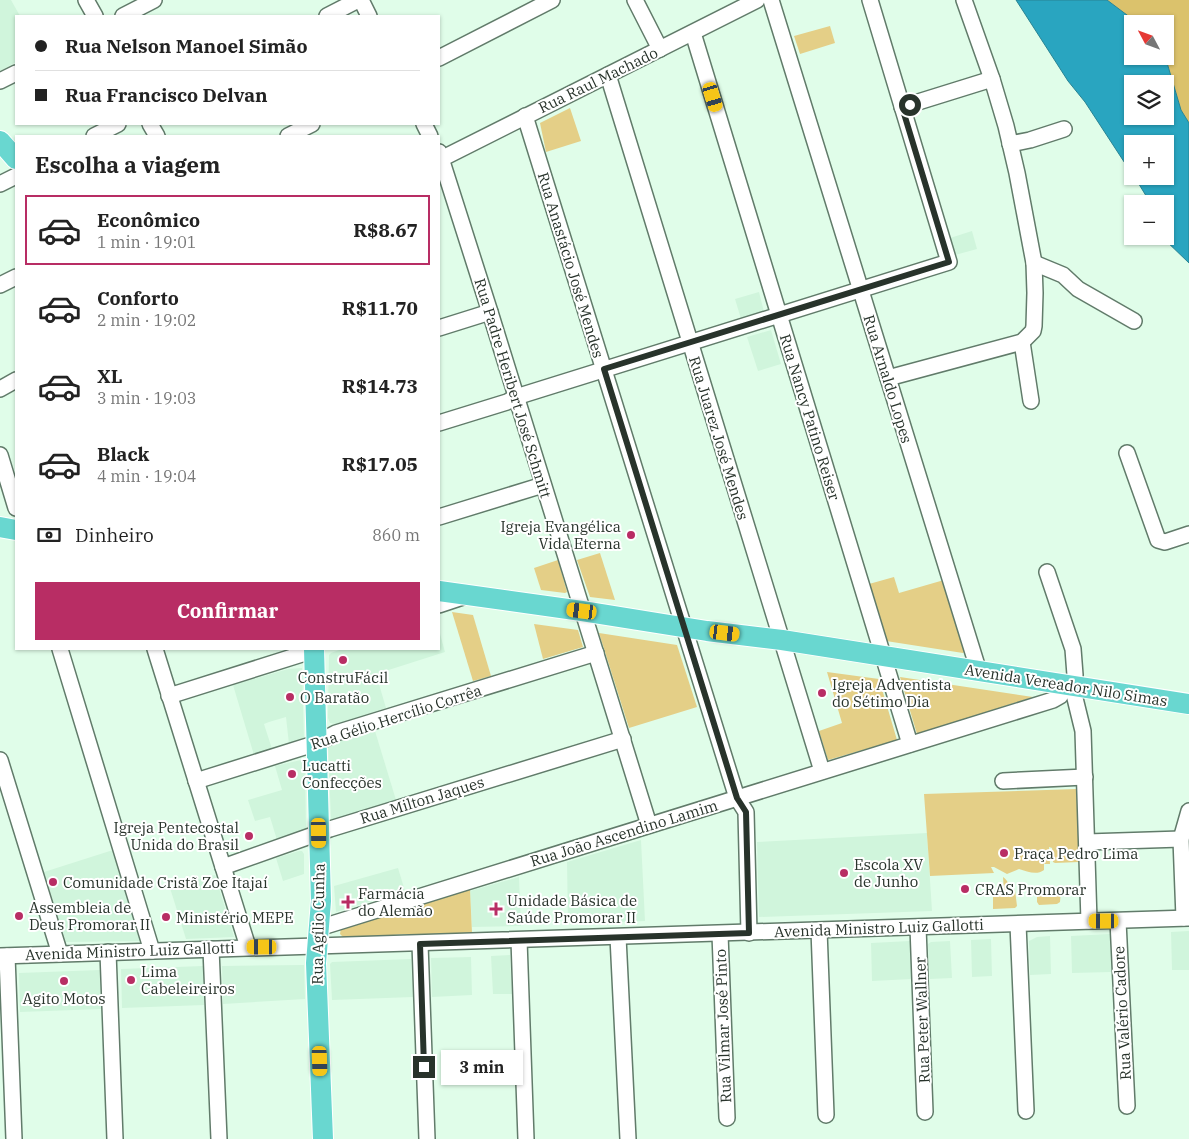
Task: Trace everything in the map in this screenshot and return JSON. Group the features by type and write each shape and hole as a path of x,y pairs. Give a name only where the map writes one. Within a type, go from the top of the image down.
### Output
{"main road":[{"path":"0,141 15,157"},
{"path":"0,527 15,530"},
{"name":"Avenida Vereador Nilo Simas","path":"440,591 782,640 1189,704"},
{"name":"Rua Agílio Cunha","path":"314,650 320,901 316,963 323,1139"}],"street":[{"path":"86,0 94,15"},
{"path":"125,15 154,0"},
{"path":"328,15 359,0 368,15"},
{"path":"440,57 552,0"},
{"path":"635,0 660,49"},
{"name":"Rua Raul Machado","path":"440,157 693,33 756,0"},
{"name":"Rua Arnaldo Lopes","path":"771,0 979,672"},
{"path":"440,423 604,369 949,262 870,0"},
{"path":"888,378 1022,342 1033,331 1036,293 1034,263 1010,144 992,79 964,0"},
{"name":"Rua Nancy Patino Reiser","path":"693,33 910,744"},
{"path":"0,81 15,74"},
{"name":"Rua Juarez José Mendes","path":"608,75 822,772"},
{"path":"902,107 992,79"},
{"name":"Rua Anastácio José Mendes","path":"525,116 737,798 746,812 749,933"},
{"path":"96,135 116,125"},
{"path":"290,135 310,125"},
{"path":"1010,144 1064,129"},
{"name":"Rua Padre Heribert José Schmitt","path":"440,157 649,825"},
{"path":"0,184 15,176"},
{"path":"1034,263 1063,276 1078,289 1134,321"},
{"path":"0,285 15,278"},
{"path":"440,328 490,312"},
{"path":"1022,342 1031,401"},
{"path":"0,388 15,380"},
{"path":"1127,453 1158,540 1162,542 1189,534"},
{"path":"0,455 15,505"},
{"path":"440,517 543,485"},
{"path":"1047,572 1073,649 1075,675 1070,686 1083,731 1089,921"},
{"path":"440,605 467,595"},
{"path":"60,650 152,951"},
{"path":"155,650 248,947"},
{"path":"169,696 302,654 308,650"},
{"name":"Rua Gélio Hercílio Corrêa","path":"196,780 317,743 336,733 596,653"},
{"name":"Rua João Ascendino Lamim","path":"318,937 649,825 1053,700 1070,686"},
{"name":"Rua Milton Jaques","path":"223,867 319,833 622,739"},
{"path":"0,760 60,954"},
{"path":"1003,781 1085,777"},
{"path":"1186,918 1181,839 1189,811"},
{"path":"1087,842 1181,839"},
{"name":"Avenida Ministro Luiz Gallotti","path":"4,956 248,947 318,937 420,944 1186,918"},
{"name":"Rua Valério Cadore","path":"1118,921 1126,1106"},
{"path":"1018,924 1026,1111"},
{"name":"Rua Peter Wallner","path":"918,927 925,1112"},
{"path":"819,930 826,1115"},
{"name":"Rua Vilmar José Pinto","path":"720,934 727,1118"},
{"path":"618,937 628,1139"},
{"path":"519,940 526,1139"},
{"path":"420,944 427,1139"},
{"path":"212,949 219,1139"},
{"path":"108,952 116,1139"},
{"path":"4,956 14,1139"}],"shaded area":[{"path":"0,0 11,0 19,15 15,15 15,63 0,71"},
{"path":"1107,0 1189,0 1189,123 1181,110 1174,86 1174,75 1171,75 1168,65 1174,65 1174,15 1127,15"},
{"path":"830,26 835,43 800,54 794,36"},
{"path":"570,108 581,141 546,152 540,123"},
{"path":"972,231 977,249 955,255 950,238"},
{"path":"759,292 764,312 741,319 735,299"},
{"path":"771,330 781,364 758,371 747,337"},
{"path":"600,553 615,600 590,597 577,560"},
{"path":"558,560 567,592 541,590 534,568"},
{"path":"894,577 899,593 944,580 965,651 963,653 886,641 869,584"},
{"path":"452,612 473,615 491,676 473,681"},
{"path":"534,624 578,630 583,647 543,659"},
{"path":"599,633 677,645 697,707 629,728"},
{"path":"440,634 445,652 376,674 386,708 336,724 330,723 328,718 329,655 339,650 440,650"},
{"path":"302,668 304,739 289,744 286,717 269,722 264,724 272,749 254,755 233,685 288,669"},
{"path":"827,672 879,679 897,740 828,760 819,731 842,723"},
{"path":"900,677 1033,697 917,734"},
{"path":"375,731 396,800 331,820 328,744"},
{"path":"305,759 306,830 277,840 270,817 255,821 248,800 282,790 275,766"},
{"name":"Praça Pedro Lima","path":"1077,789 1079,862 1053,862 1052,848 1049,847 1050,864 1044,864 1044,870 1038,873 1019,869 1007,874 991,867 994,873 930,876 924,794"},
{"name":"Escola XV de Junho","path":"927,833 932,911 759,917 757,842"},
{"path":"641,840 645,921 568,924 567,862"},
{"path":"113,850 140,941 66,942 44,872"},
{"path":"302,851 304,854 304,874 283,881 276,858"},
{"path":"398,868 405,891 336,912 334,886"},
{"path":"215,875 234,937 186,939 170,888"},
{"name":"Unidade Básica de Saúde Promorar II","path":"519,877 521,926 472,927 470,891"},
{"path":"1003,877 1015,890 1017,906 1015,908 993,909 993,893 1004,892"},
{"path":"1040,888 1057,888 1061,890 1060,902 1057,904 1039,905 1037,902 1037,892"},
{"path":"470,889 472,933 344,938 340,934 341,928"},
{"path":"1189,931 1189,970 1172,970 1171,932"},
{"path":"1110,934 1111,972 1072,973 1071,936"},
{"path":"1050,936 1051,974 1030,975 1029,941 1037,937"},
{"path":"991,939 992,976 972,977 971,940"},
{"path":"910,941 912,979 872,981 871,943"},
{"path":"950,941 952,978 930,979 928,944 931,942"},
{"path":"510,955 512,994 493,994 491,956"},
{"path":"471,957 472,995 432,997 431,958"},
{"path":"411,959 413,997 332,1000 330,964 332,962"},
{"path":"304,965 305,999 223,1004 222,966"},
{"path":"203,966 204,1005 122,1008 121,969"},
{"path":"100,970 101,1009 20,1012 19,973"}],"water":[{"path":"1016,0 1107,0 1127,15 1124,15 1124,65 1168,65 1171,75 1124,75 1124,125 1174,125 1174,86 1181,110 1189,123 1189,263 1170,245 1174,245 1174,195 1146,195 1139,185 1174,185 1174,135 1124,135 1124,162 1085,102 1068,81"}],"place":[{"name":"Igreja Evangélica Vida Eterna","path":"631,535"},
{"name":"ConstruFácil","path":"343,660"},
{"name":"Igreja Adventista do Sétimo Dia","path":"822,693"},
{"name":"O Baratão","path":"290,697"},
{"name":"Lucatti Confecções","path":"292,774"},
{"name":"Igreja Pentecostal Unida do Brasil","path":"249,836"},
{"name":"Praça Pedro Lima","path":"1004,853"},
{"name":"Escola XV de Junho","path":"844,873"},
{"name":"Comunidade Cristã Zoe Itajaí","path":"53,882"},
{"name":"CRAS Promorar","path":"965,889"},
{"name":"Farmácia do Alemão","path":"348,902"},
{"name":"Unidade Básica de Saúde Promorar II","path":"496,909"},
{"name":"Assembleia de Deus Promorar II","path":"19,916"},
{"name":"Ministério MEPE","path":"166,917"},
{"name":"Lima Cabeleireiros","path":"131,980"},
{"name":"Agito Motos","path":"64,981"}],"route":[{"path":"424,1067 420,944 749,933 746,812 737,798 604,369 949,262 902,107 910,105"}]}
